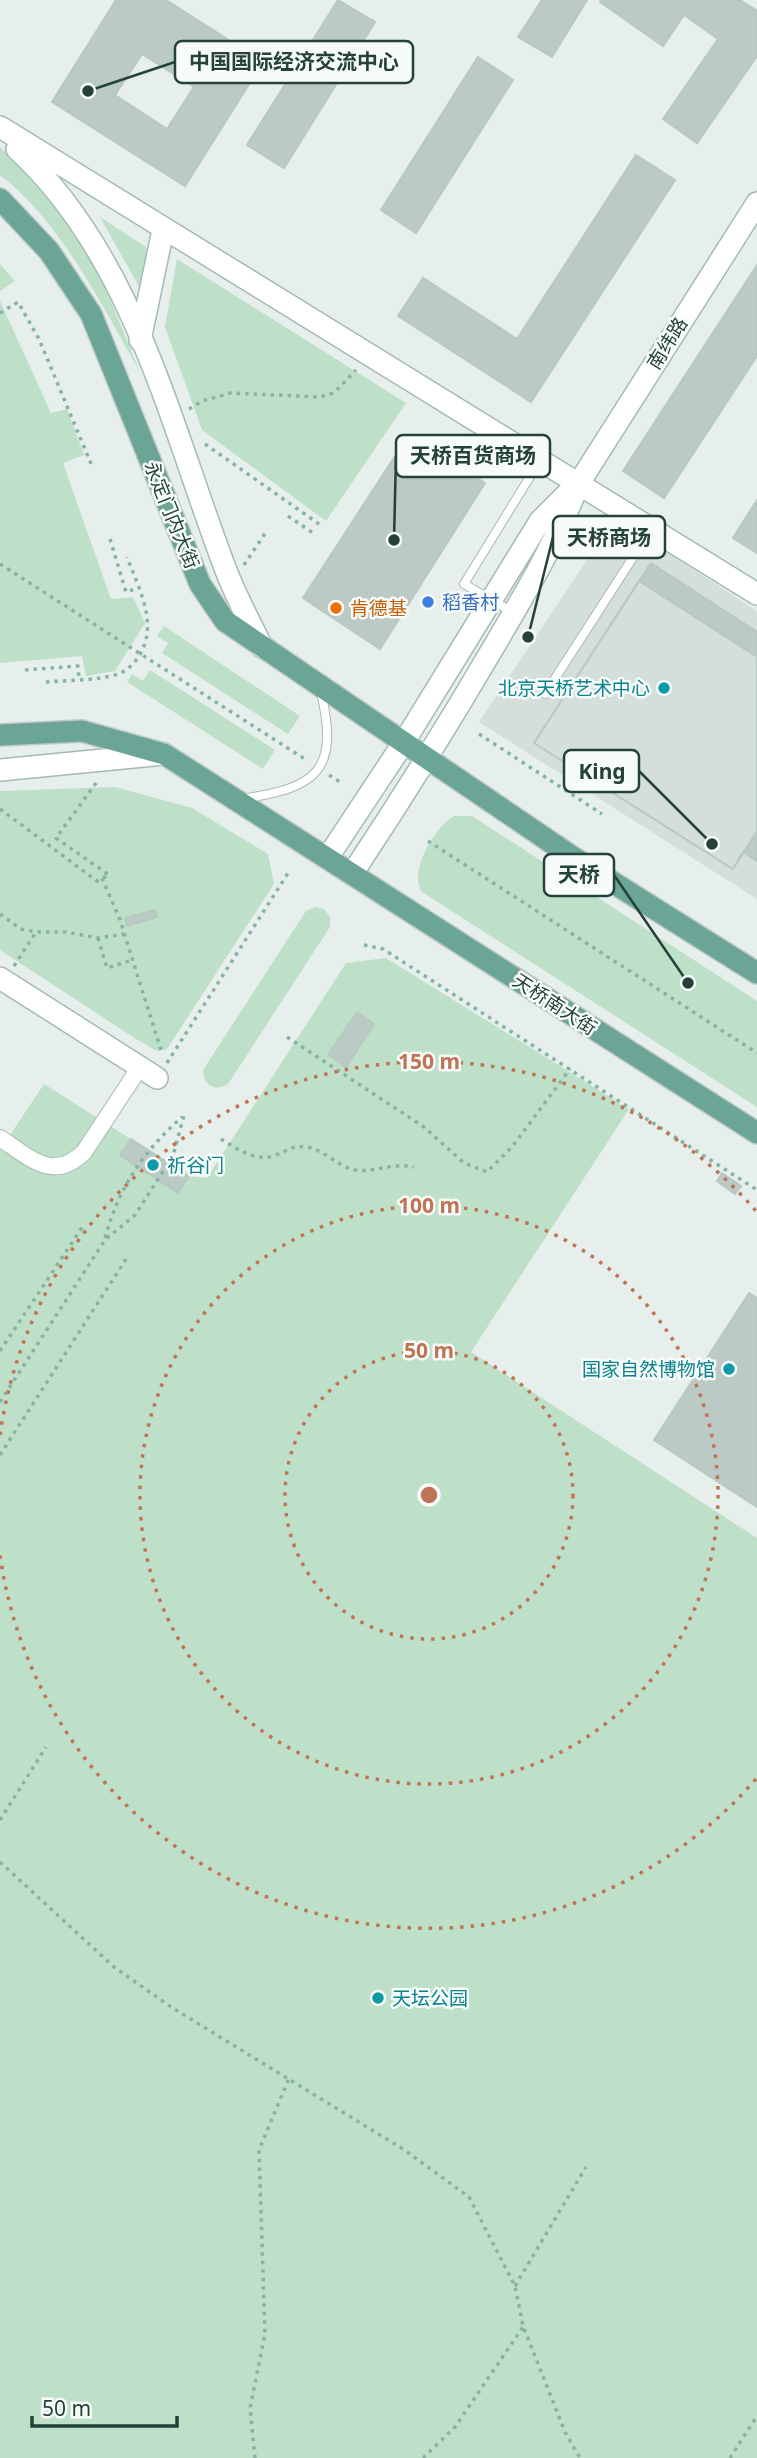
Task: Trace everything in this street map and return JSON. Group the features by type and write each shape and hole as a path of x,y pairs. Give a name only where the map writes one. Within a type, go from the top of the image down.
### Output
{"main road":[{"name":"永定门内大街","path":"0,199 49,251 91,314 200,584 225,621 427,759"},
{"path":"0,735 82,732 164,754 352,874"},
{"path":"427,759 575,858 757,973"},
{"name":"天桥南大街","path":"352,874 757,1133"}],"street":[{"path":"0,127 757,594"},
{"path":"0,134 36,167 76,217 120,294 174,425 224,566 262,647"},
{"name":"南纬路","path":"352,874 427,759 514,612 559,534 579,483 757,203"},
{"path":"140,340 163,230"},
{"name":"南纬路","path":"328,857 404,743 540,521 579,483"},
{"path":"0,770 164,754"},
{"path":"0,1138 40,1164 58,1167 74,1162 148,1072 7,972"}],"lane":[{"path":"514,612 464,584 541,460"},
{"path":"545,694 652,529"},
{"path":"238,799 278,793 299,786 320,769 325,756 327,715 320,685"}],"path":[{"path":"0,313 18,302 39,339 92,466"},
{"path":"174,425 202,401 231,393 320,397 334,393 369,355"},
{"path":"205,444 319,524"},
{"path":"288,516 313,533"},
{"path":"244,566 266,532"},
{"path":"110,540 126,592 138,588"},
{"path":"46,682 110,677 125,671 140,654 149,632 148,615 127,557"},
{"path":"0,564 343,784"},
{"path":"25,670 78,666 79,679"},
{"path":"478,734 602,814"},
{"path":"0,809 97,881 109,875 56,838 112,761"},
{"path":"428,841 757,1053"},
{"path":"148,1072 290,870"},
{"path":"102,878 124,934 161,1050"},
{"path":"0,914 21,929 36,932 66,932 98,938 124,934"},
{"path":"7,972 36,932"},
{"path":"98,938 107,968 132,960"},
{"path":"364,945 383,949 757,1190"},
{"path":"287,1037 424,1127 464,1163 487,1172 512,1147 570,1069"},
{"path":"0,1402 105,1240 135,1215 173,1156 184,1115 153,1144 115,1202 105,1240"},
{"path":"221,1139 256,1157 275,1156 291,1146 310,1147 353,1170 374,1170 392,1164 414,1167"},
{"path":"0,1351 83,1226"},
{"path":"0,1455 128,1255"},
{"path":"0,1820 46,1747"},
{"path":"0,1862 114,1967 171,2007 403,2149 469,2197 515,2286 523,2326 565,2432 580,2458"},
{"path":"254,2458 250,2408 265,2334 259,2150 289,2078"},
{"path":"515,2286 586,2167"},
{"path":"423,2458 455,2427 523,2326"},
{"path":"730,2458 757,2416"}],"shaded area":[{"name":"北京天桥艺术中心","path":"615,518 757,611 757,899 479,722"}],"green space":[{"path":"0,147 49,198 98,270 140,372 79,266 42,216 0,175"},
{"path":"100,217 149,249 142,292"},
{"path":"177,259 406,403 326,521 202,430 165,327"},
{"path":"0,264 15,281 0,291"},
{"path":"0,301 51,413 67,409 84,455 63,463 111,599 133,597 145,623 115,671 86,676 82,656 0,663"},
{"path":"164,626 300,716 288,734 162,653 168,643 157,636"},
{"path":"150,670 275,750 263,769 127,682 132,674 143,681"},
{"path":"115,787 192,808 268,854 274,884 167,1049 157,1051 0,950 0,791"},
{"path":"454,816 472,816 757,1001 757,1107 422,892 418,873 426,850 439,830"},
{"path":"315,907 324,909 330,917 330,927 228,1084 211,1086 203,1070 306,911"},
{"name":"天坛公园","path":"386,958 629,1109 471,1352 757,1538 757,2458 0,2458 0,1150 44,1084 189,1176 207,1178 346,963"}],"building":[{"path":"116,0 166,0 263,62 185,186 52,102","holes":["142,54 194,87 167,129 115,95"]},
{"path":"338,0 375,22 284,168 247,145"},
{"path":"542,0 587,0 552,57 518,37"},
{"path":"740,0 757,11 757,56 697,143 663,119 718,39 684,15 663,46 600,2"},
{"path":"478,57 513,80 416,233 381,210"},
{"path":"636,155 675,180 531,402 398,316 423,278 517,339"},
{"path":"757,265 757,356 664,498 623,471"},
{"path":"408,436 485,483 380,649 303,598"},
{"path":"757,500 757,553 733,538"},
{"name":"北京天桥艺术中心","path":"651,563 757,632 757,861 743,852 733,869 534,743"},
{"name":"北京天桥艺术中心","path":"639,581 757,657 757,831 733,869 534,743"},
{"path":"155,910 157,917 127,926 125,918"},
{"path":"357,1012 374,1024 346,1067 328,1055"},
{"name":"祈谷门","path":"131,1139 189,1176 178,1193 120,1155"},
{"path":"722,1173 741,1186 735,1194 717,1181"},
{"name":"国家自然博物馆","path":"749,1293 757,1298 757,1507 654,1440"}],"place":[{"name":"中国国际经济交流中心","path":"88,91"},
{"name":"天桥百货商场","path":"394,540"},
{"name":"稻香村","path":"428,602"},
{"name":"肯德基","path":"336,608"},
{"name":"天桥商场","path":"528,637"},
{"name":"北京天桥艺术中心","path":"664,688"},
{"name":"King","path":"712,844"},
{"name":"天桥","path":"688,983"},
{"name":"祈谷门","path":"153,1165"},
{"name":"国家自然博物馆","path":"729,1369"},
{"name":"天坛公园","path":"378,1998"}]}
